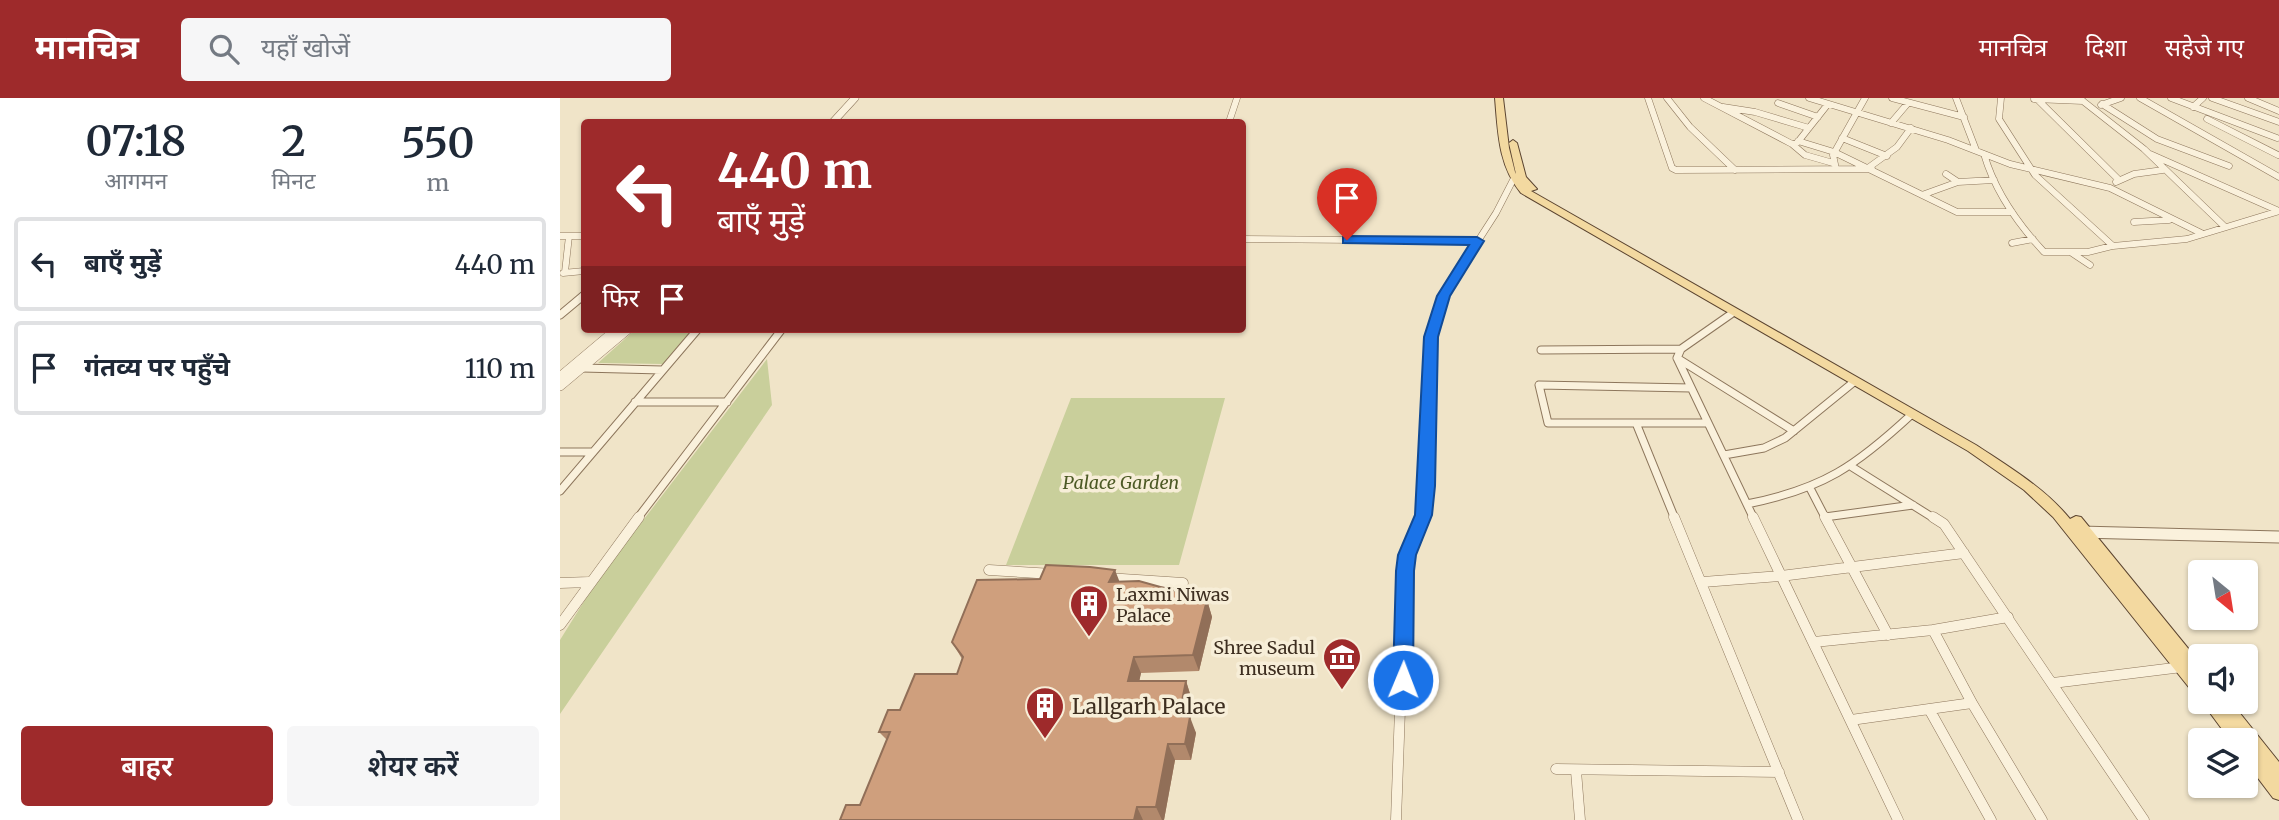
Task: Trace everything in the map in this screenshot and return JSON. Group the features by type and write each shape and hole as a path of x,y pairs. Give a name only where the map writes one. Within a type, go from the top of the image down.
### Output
{"main road":[{"path":"1499,98 1508,165 1513,180 1547,206 1972,448 2028,486 2081,532 2188,675"},
{"path":"1507,98 1517,164 1522,178 1531,188 1979,443 2050,495 2188,660"},
{"path":"2218,714 2230,728"},
{"path":"2231,714 2279,775"},
{"path":"2258,765 2279,792"}],"street":[{"path":"836,119 855,98"},
{"path":"844,119 863,98"},
{"path":"1230,119 1237,98"},
{"path":"1648,98 1672,168 1680,170 1835,166 1870,169 1887,156 1911,128"},
{"path":"1667,98 1690,127 1735,170"},
{"path":"1703,98 1795,143 1834,152 1961,213 2012,212"},
{"path":"1809,98 1911,128 2031,169 2110,188 2203,234"},
{"path":"1835,166 1834,152 1865,98"},
{"path":"1892,98 1964,117"},
{"path":"1956,98 1976,150"},
{"path":"2001,98 1999,119 2031,169 2068,208 2113,246"},
{"path":"2035,98 2081,99 2150,155 2224,226"},
{"path":"2035,98 2119,180"},
{"path":"2092,107 2121,98"},
{"path":"2140,98 2279,177"},
{"path":"2171,98 2278,140"},
{"path":"2193,107 2203,98"},
{"path":"2212,98 2279,122"},
{"path":"2248,98 2279,111"},
{"path":"2255,101 2263,98"},
{"path":"1795,143 1818,117 1825,101"},
{"path":"1891,123 1906,101"},
{"path":"1778,103 1818,117"},
{"path":"2102,104 2157,139 2229,166"},
{"path":"1720,107 1755,112 1809,128"},
{"path":"2110,120 2125,119"},
{"path":"2207,119 2278,155"},
{"path":"1842,138 1887,156"},
{"path":"1795,143 1805,155 1835,166"},
{"path":"1984,154 1986,166 2012,212 2045,256 2188,239 2279,211"},
{"path":"2150,155 2279,211"},
{"path":"2110,188 2119,180 2134,174 2163,170"},
{"path":"1946,174 1958,182"},
{"path":"1396,820 1405,571 1407,555 1424,515 1431,337 1443,296 1496,213 1513,180"},
{"path":"1922,195 1958,182 1994,180"},
{"path":"2134,222 2172,220"},
{"path":"560,236 581,236"},
{"path":"569,236 563,273 581,271"},
{"path":"1246,239 1477,241"},
{"path":"2012,243 2033,239"},
{"path":"2072,253 2090,265"},
{"path":"560,315 581,298"},
{"path":"1679,353 1734,312"},
{"path":"560,378 612,333"},
{"path":"560,386 623,333"},
{"path":"560,491 694,333"},
{"path":"560,625 779,333"},
{"path":"1541,350 1679,353 1794,430"},
{"path":"1679,353 1691,388 1898,820"},
{"path":"582,368 662,370"},
{"path":"1724,455 1764,448 1794,430 1856,382"},
{"path":"1691,388 1539,385 1548,423 1708,423"},
{"path":"635,402 727,402"},
{"path":"1747,504 1811,490 1852,467 1912,414"},
{"path":"1636,423 1798,820"},
{"path":"560,452 593,452"},
{"path":"1852,467 1944,524 2144,820"},
{"path":"1811,490 1888,635"},
{"path":"1825,517 1913,505"},
{"path":"2081,532 2279,537"},
{"path":"1703,582 1781,576 1964,553"},
{"path":"989,570 1058,575"},
{"path":"1100,577 1183,583"},
{"path":"560,583 589,583"},
{"path":"1814,642 1933,630 2008,617"},
{"path":"1933,630 1972,703 2042,820"},
{"path":"2053,683 2182,667"},
{"path":"1851,720 1972,703"},
{"path":"1929,709 1991,820"},
{"path":"1556,769 1779,772"},
{"path":"1576,771 1580,820"}],"green space":[{"path":"632,333 690,333 663,364 598,363"},
{"path":"767,359 772,405 560,714 560,640 598,579"},
{"name":"Palace Garden","path":"1071,398 1225,398 1179,565 1006,565"}],"building":[{"path":"1046,565 1115,570 1109,582 1139,581 1207,600 1193,655 1134,657 1128,681 1186,681 1179,716 1190,717 1185,744 1168,744 1156,807 1137,807 1134,820 840,820 846,805 860,805 890,732 879,732 888,710 900,710 915,674 957,674 963,657 952,642 977,580 1040,579"}],"place":[{"name":"Laxmi Niwas Palace","path":"1089,638"},
{"name":"Shree Sadul museum","path":"1342,691"},
{"name":"Lallgarh Palace","path":"1045,740"}],"route":[{"path":"1347,240 1477,241 1443,296 1431,337 1427,486 1424,515 1407,555 1405,571 1403,680"}]}
